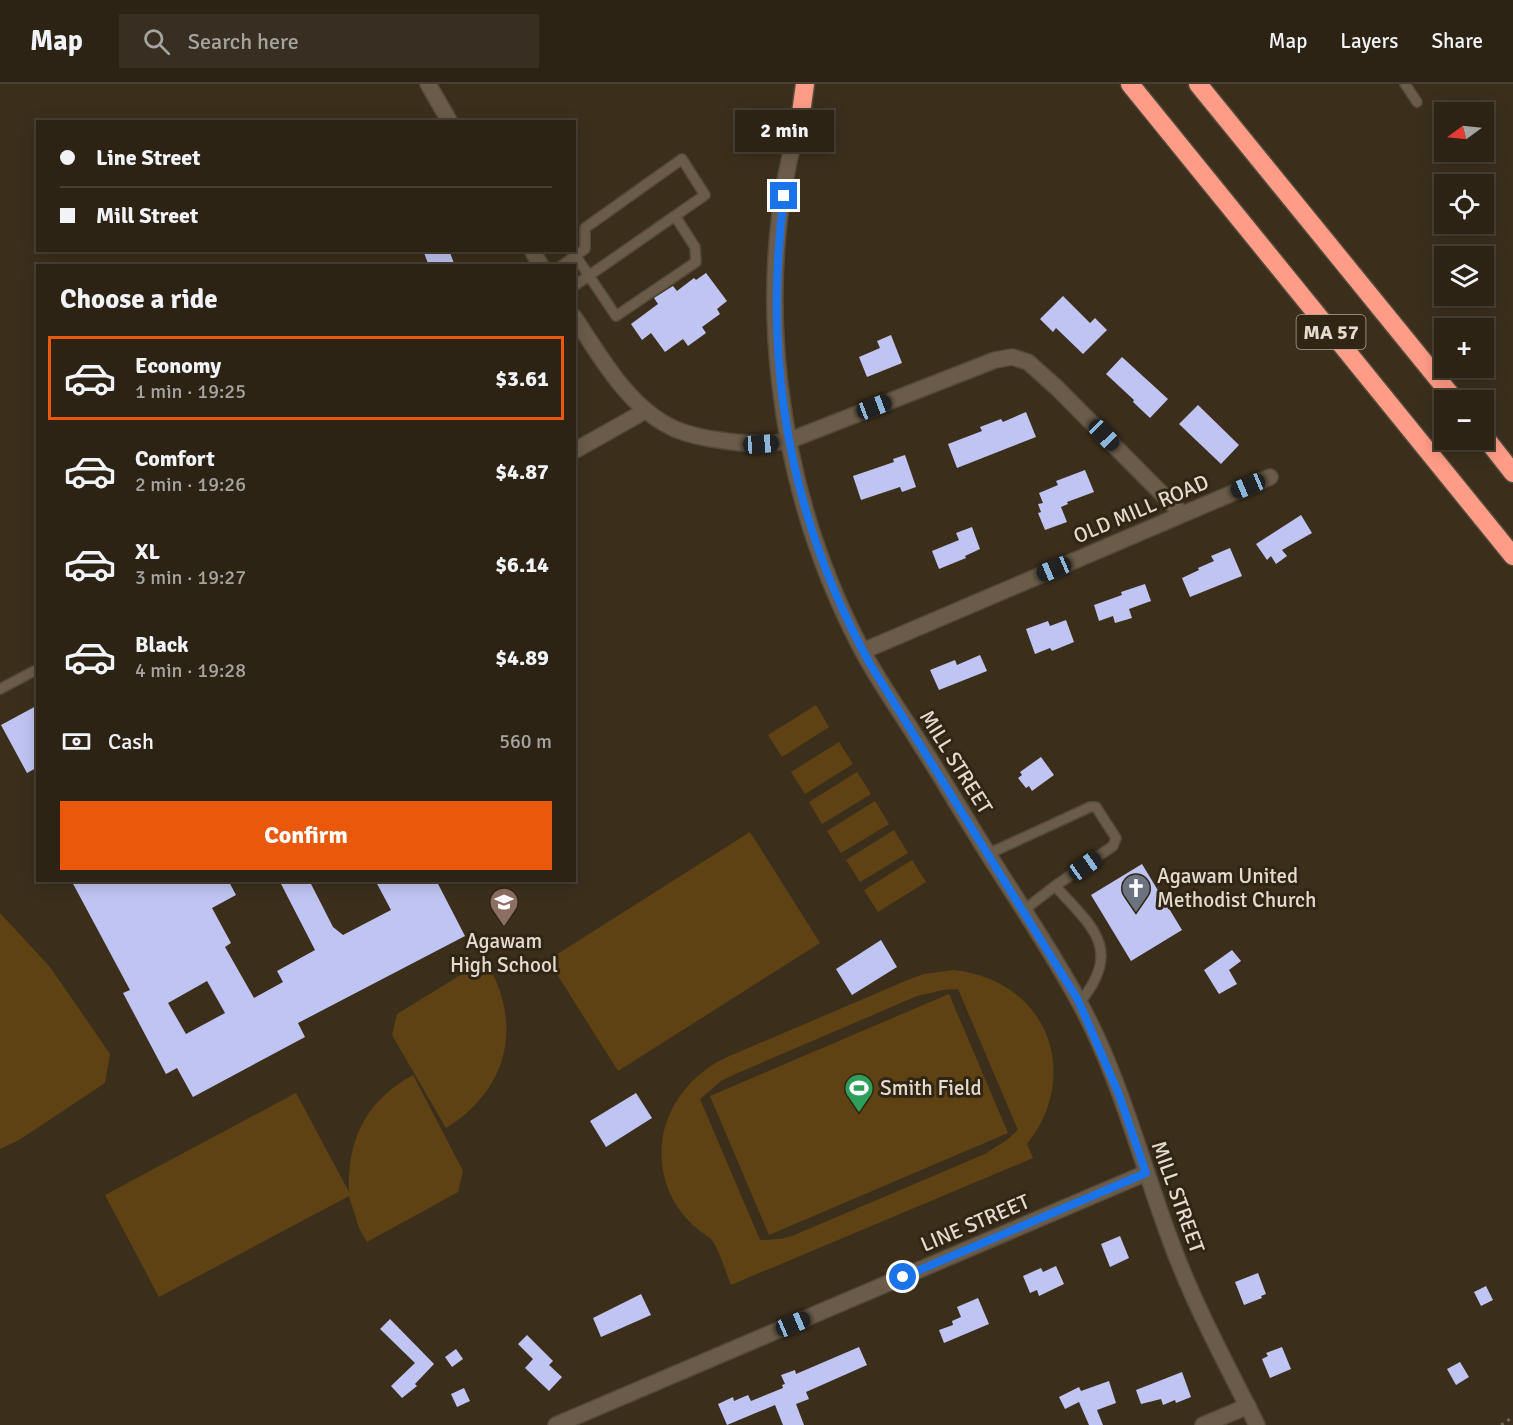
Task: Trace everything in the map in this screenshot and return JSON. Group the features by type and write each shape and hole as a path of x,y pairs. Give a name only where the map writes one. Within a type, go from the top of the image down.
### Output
{"highway":[{"path":"801,113 805,84"},
{"name":"MA 57","path":"1130,84 1513,556"},
{"name":"MA 57","path":"1198,84 1447,390"},
{"path":"1494,449 1513,473"}],"street":[{"path":"428,84 449,120"},
{"name":"MILL STREET","path":"811,84 801,113 784,196 776,273 776,340 788,441 813,537 863,651 1080,1002 1118,1092 1190,1289 1257,1425"},
{"path":"576,320 624,388 645,411 676,430 743,444 788,441 995,360 1012,357 1028,362 1057,388 1182,514"},
{"path":"576,450 645,411"},
{"name":"OLD MILL ROAD","path":"863,651 1270,477"},
{"name":"LINE STREET","path":"556,1425 1146,1173"},
{"path":"1203,1425 1248,1406"}],"lane":[{"path":"1405,84 1417,102"},
{"path":"564,264 585,249 585,228 682,159 705,195 576,285"},
{"path":"575,255 616,316 696,262 695,248 675,216"},
{"path":"0,689 36,670"},
{"path":"988,854 1090,807 1096,807 1116,838 1113,846 1024,910"},
{"path":"1055,886 1096,933 1101,946 1098,976 1080,1002"}],"path":[{"path":"1501,1425 1513,1417"}],"shaded area":[{"path":"816,705 829,727 782,757 768,735"},
{"path":"839,742 853,764 805,794 791,772"},
{"path":"857,772 871,794 822,824 809,802"},
{"path":"875,801 889,824 841,853 827,831"},
{"path":"894,830 908,853 860,882 846,860"},
{"path":"750,832 820,943 618,1071 548,960"},
{"path":"912,860 926,882 878,912 864,890"},
{"path":"0,913 50,967 110,1054 105,1083 19,1140 0,1149"},
{"path":"485,960 497,984 504,1007 506,1031 504,1053 496,1074 484,1094 467,1112 446,1128 392,1035 397,1014"},
{"path":"953,970 985,977 1011,991 1032,1010 1046,1033 1053,1060 1052,1088 1044,1116 1027,1144 1033,1158 731,1285 714,1243 678,1208 667,1186 662,1164 662,1143 667,1122 676,1103 689,1085 705,1070 725,1058 924,974","holes":["958,989 1018,1130 985,1154 792,1236 760,1240 700,1099 721,1081 733,1075 917,996"]},
{"name":"Smith Field","path":"949,994 1008,1133 769,1235 710,1096"},
{"path":"413,1075 463,1171 458,1192 367,1242 359,1228 349,1196 159,1297 105,1195 296,1093 349,1192 352,1155 363,1123 383,1097"}],"building":[{"path":"424,252 450,252 454,264 428,264"},
{"path":"706,273 727,301 717,309 720,314 702,327 706,333 688,346 683,339 665,352 651,333 642,340 631,324 658,304 654,298 673,286 677,291 694,278 696,280"},
{"path":"1063,296 1090,323 1095,318 1107,330 1083,354 1056,328 1053,332 1040,319"},
{"path":"891,335 902,363 867,377 859,357 880,348 877,341"},
{"path":"1122,357 1168,399 1150,418 1106,374"},
{"path":"1198,405 1239,445 1221,464 1179,424"},
{"path":"1026,412 1036,437 957,468 948,444 982,431 980,427 1001,419 1003,422"},
{"path":"905,455 916,487 902,492 900,487 861,500 853,476 894,462 893,459"},
{"path":"1085,470 1094,492 1067,502 1068,504 1061,507 1067,522 1045,530 1038,513 1041,512 1038,504 1043,503 1039,493 1058,485 1056,481"},
{"path":"1301,515 1312,533 1282,550 1287,556 1276,564 1271,556 1267,560 1256,544"},
{"path":"972,527 980,549 965,556 966,558 939,569 932,551 959,540 956,533"},
{"path":"1230,548 1242,576 1190,597 1182,578 1214,561 1211,556"},
{"path":"1145,584 1151,601 1129,609 1132,618 1115,623 1113,616 1099,621 1094,605"},
{"path":"1066,620 1074,642 1052,651 1050,648 1035,654 1026,629 1048,621 1050,626"},
{"path":"980,655 987,671 939,690 930,670 955,660 957,665"},
{"path":"36,706 36,768 27,773 1,725"},
{"path":"1041,757 1054,775 1032,791 1029,786 1026,788 1018,778 1022,775 1020,772"},
{"path":"1142,864 1182,930 1131,961 1091,895"},
{"name":"Agawam High School","path":"72,882 229,882 236,895 212,908 231,943 225,947 254,998 283,982 277,971 315,950 280,882 310,882 333,927 343,935 391,910 376,882 437,882 465,936 298,1023 305,1037 193,1097 177,1068 166,1074 123,993 130,990","holes":["207,981 225,1013 186,1034 168,1003"]},
{"path":"881,940 897,967 852,995 836,969"},
{"path":"1232,950 1241,961 1229,970 1237,984 1219,994 1204,970"},
{"path":"636,1093 652,1118 606,1147 590,1121"},
{"path":"1120,1236 1129,1258 1110,1267 1101,1244"},
{"path":"1056,1266 1064,1284 1039,1296 1037,1290 1030,1293 1023,1276 1041,1268 1043,1272"},
{"path":"1258,1273 1266,1294 1244,1305 1235,1282"},
{"path":"1486,1286 1493,1300 1481,1306 1474,1292"},
{"path":"641,1294 651,1315 601,1337 593,1318"},
{"path":"978,1298 989,1324 944,1343 939,1330 953,1325 952,1321 961,1317 957,1307"},
{"path":"390,1319 434,1364 415,1384 417,1386 402,1398 391,1386 415,1363 380,1329"},
{"path":"527,1335 553,1361 549,1365 562,1377 549,1391 525,1368 533,1359 518,1344"},
{"path":"859,1347 867,1365 806,1392 809,1399 796,1404 804,1425 783,1425 775,1405 727,1425 718,1404 733,1397 734,1401 748,1395 751,1401 783,1388 782,1385 785,1384 781,1375 795,1370 796,1374"},
{"path":"1282,1347 1291,1369 1270,1378 1262,1359 1268,1356 1266,1353"},
{"path":"456,1349 463,1359 452,1367 445,1357"},
{"path":"1460,1362 1469,1377 1456,1385 1447,1369"},
{"path":"1182,1372 1191,1397 1163,1405 1161,1399 1141,1404 1136,1390"},
{"path":"1109,1381 1116,1403 1097,1410 1103,1425 1089,1425 1079,1402 1065,1409 1059,1397 1079,1387 1081,1391"},
{"path":"464,1388 470,1401 457,1407 451,1394"}],"place":[{"name":"Agawam United Methodist Church","path":"1136,914"},
{"name":"Agawam High School","path":"504,928"},
{"name":"Smith Field","path":"859,1114"}],"route":[{"path":"784,196 776,273 776,340 779,374 796,479 820,556 870,664 1080,1002 1118,1092 1146,1173 903,1277"}]}
